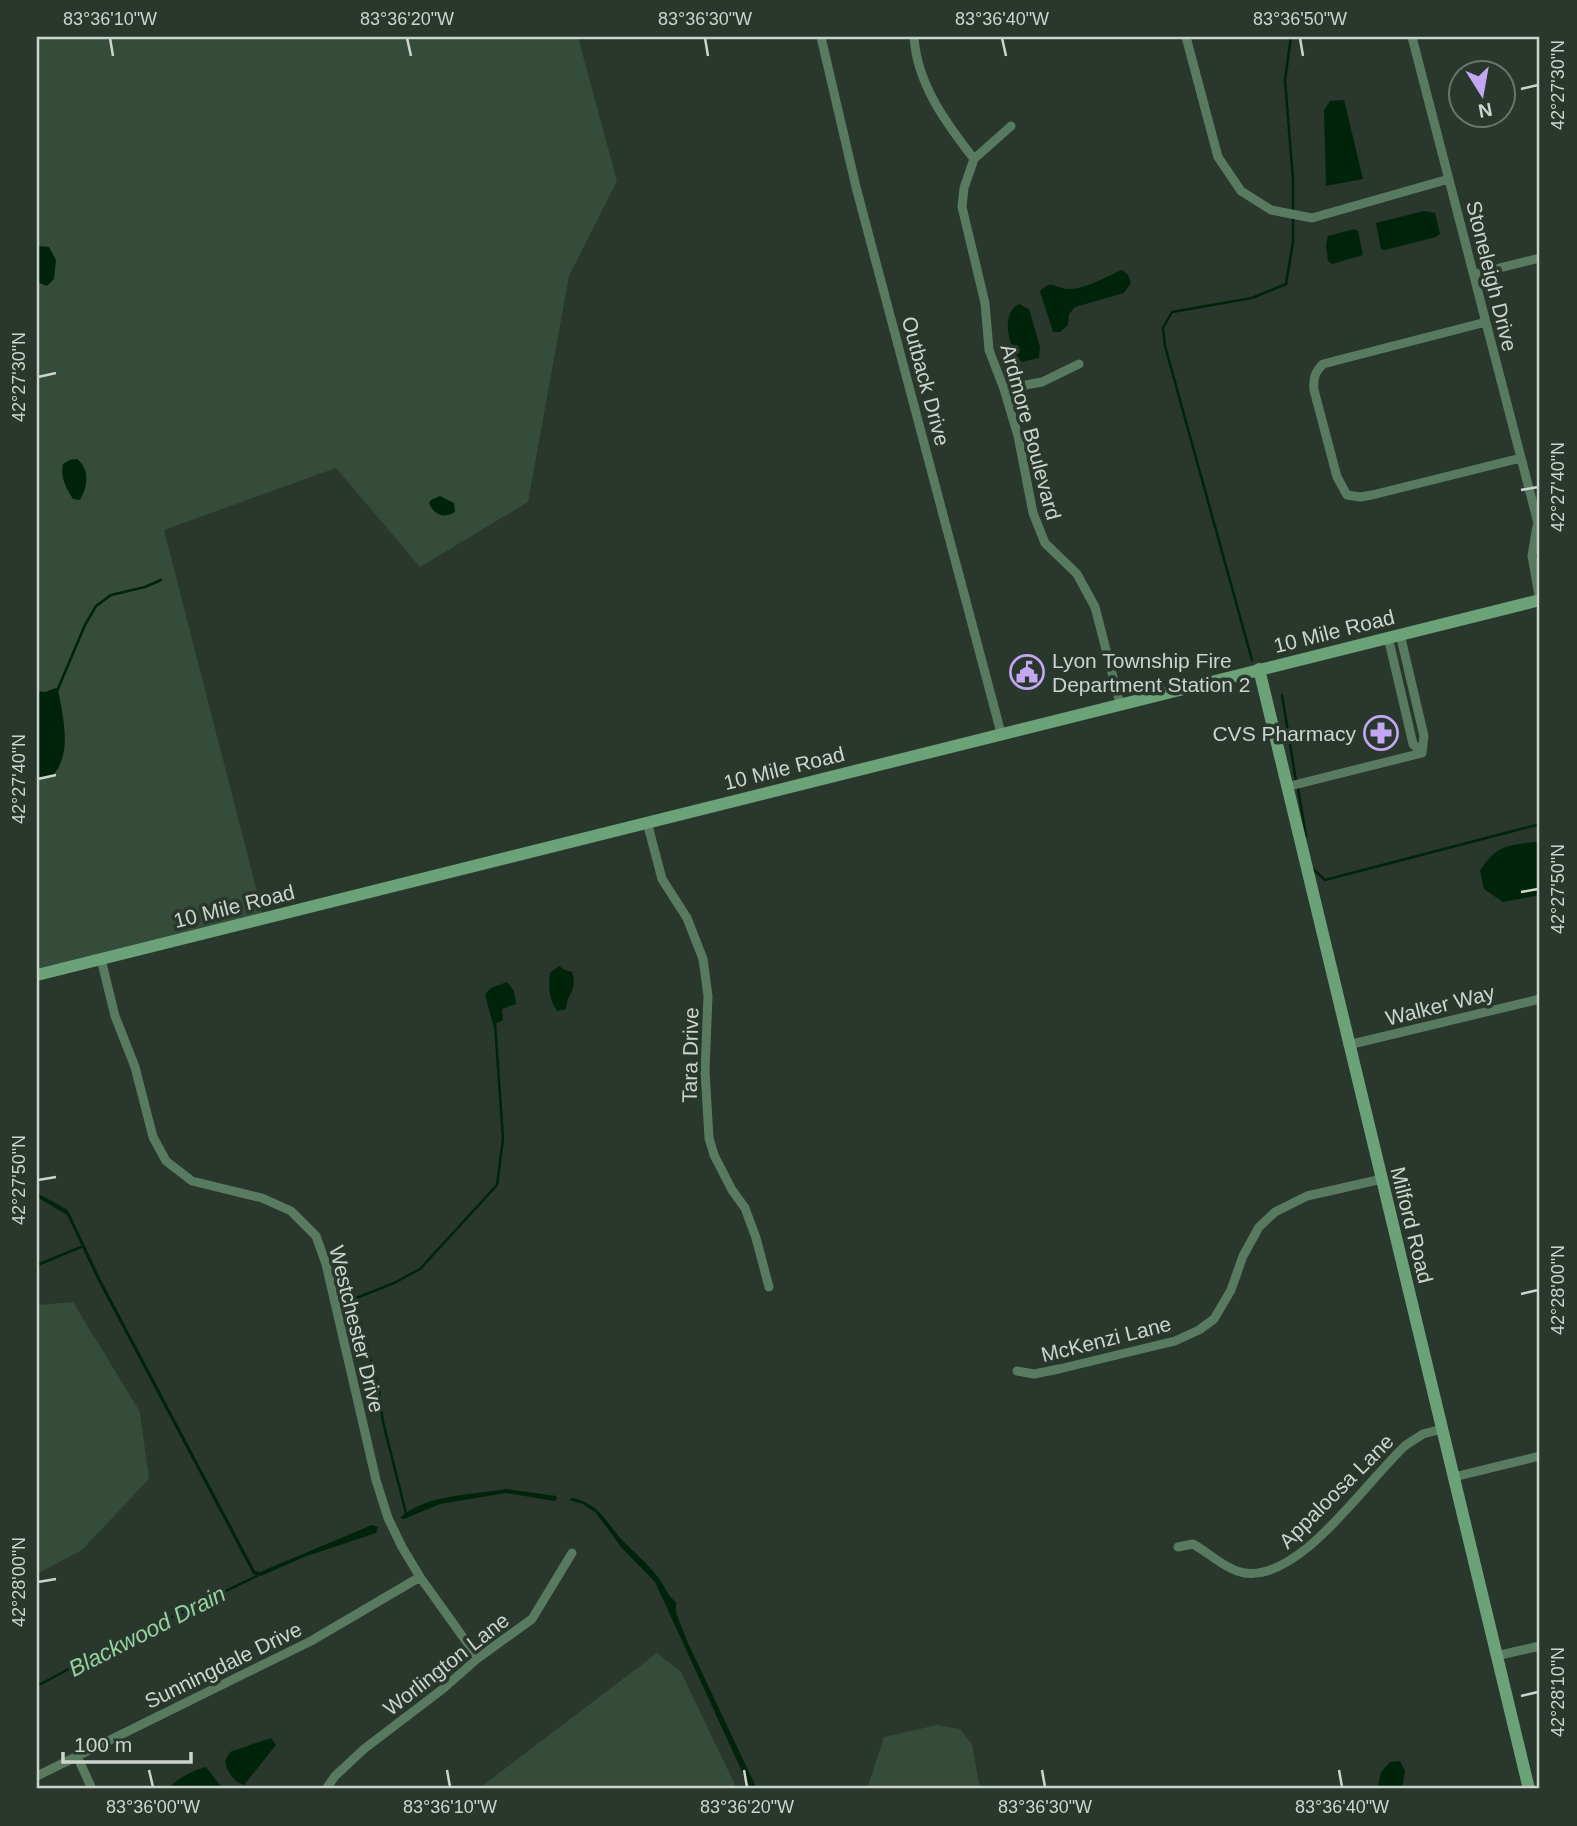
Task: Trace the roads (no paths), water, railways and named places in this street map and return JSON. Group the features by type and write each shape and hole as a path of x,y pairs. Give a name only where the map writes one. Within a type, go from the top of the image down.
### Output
{"main road":[{"name":"10 Mile Road","path":"37,975 1540,601"},
{"name":"Milford Road","path":"1259,669 1529,1789"}],"street":[{"name":"Outback Drive","path":"821,37 856,187 1002,733"},
{"path":"914,37 915,55 922,79 952,130 974,159 1011,126"},
{"path":"1186,37 1218,157 1241,191 1271,210 1312,218 1449,179"},
{"name":"Stoneleigh Drive","path":"1412,37 1539,528 1532,556 1540,601"},
{"name":"Ardmore Boulevard","path":"974,159 964,188 962,207 985,303 989,350 1018,436 1033,513 1045,543 1077,574 1095,607 1120,704"},
{"path":"1475,274 1540,258"},
{"path":"1486,322 1324,364 1316,370 1314,390 1337,477 1346,495 1372,495 1521,458"},
{"path":"1004,389 1042,382 1079,363"},
{"path":"1286,787 1422,753 1424,736 1394,636"},
{"name":"Tara Drive","path":"648,822 662,879 687,918 703,959 708,996 705,1071 709,1138 716,1159 745,1208 757,1238 769,1287"},
{"name":"Westchester Drive","path":"101,959 115,1016 135,1067 153,1137 166,1161 192,1181 262,1198 291,1211 316,1236 326,1264 381,1499 402,1547 420,1577 478,1658"},
{"name":"Walker Way","path":"1348,1045 1540,999"},
{"name":"McKenzi Lane","path":"1017,1371 1034,1374 1059,1369 1175,1341 1199,1330 1214,1318 1231,1290 1259,1227 1275,1212 1307,1196 1381,1179"},
{"name":"Appaloosa Lane","path":"1178,1547 1193,1545 1242,1573 1258,1574 1285,1565 1321,1536 1406,1445 1423,1434 1442,1429"},
{"path":"1454,1478 1540,1456"},
{"name":"Worlington Lane","path":"326,1789 335,1776 365,1749 478,1658 532,1619 572,1553"},
{"name":"Sunningdale Drive","path":"37,1776 311,1641 420,1577"},
{"path":"1496,1656 1540,1646"},
{"path":"77,1756 92,1789"}],"waterway":[{"path":"1252,660 1165,346 1163,328 1172,312 1252,298 1286,284 1293,242 1293,180 1285,80 1291,37"},
{"path":"57,691 96,606 111,595 145,587 161,580"},
{"path":"1282,695 1296,781"},
{"path":"1298,788 1306,836"},
{"path":"1313,869 1325,880 1540,824"},
{"path":"406,1513 383,1422 379,1390 354,1299 420,1269 497,1185 503,1139 495,1023"},
{"path":"37,1265 81,1247"},
{"name":"Blackwood Drain","path":"37,1686 112,1646 257,1576"}],"place":[{"name":"Lyon Township Fire Department Station 2","path":"1027,672"},
{"name":"CVS Pharmacy","path":"1381,733"}]}
